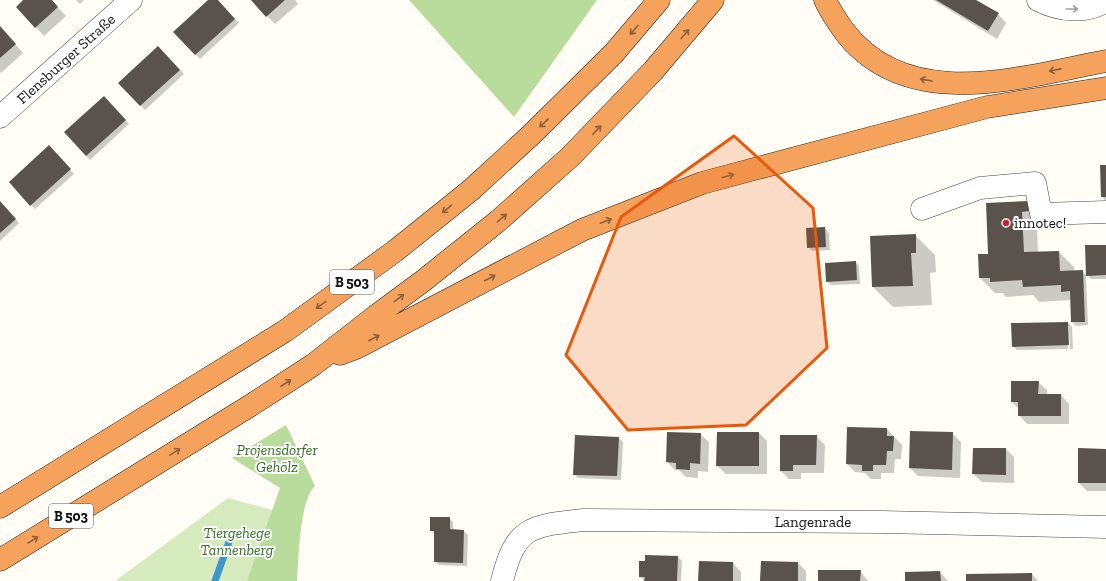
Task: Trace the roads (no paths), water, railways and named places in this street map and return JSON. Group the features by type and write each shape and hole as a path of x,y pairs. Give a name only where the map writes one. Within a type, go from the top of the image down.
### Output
{"highway":[{"name":"B 503","path":"0,507 285,331 395,251 471,190 531,135 614,53 659,0"},
{"name":"B 503","path":"0,560 248,407 313,365 423,281 498,221 570,157 653,71 714,0"},
{"path":"825,0 835,17 854,43 870,56 888,68 907,76 929,81 970,84 1001,80 1106,60"},
{"path":"313,365 356,348 582,230 702,183 987,108 1106,88"}],"street":[{"name":"Flensburger Straße","path":"0,117 131,0"},
{"path":"1038,0 1059,9 1077,10 1098,6 1106,1"},
{"path":"922,209 980,188 1035,183 1041,214 1106,212"},
{"name":"Langenrade","path":"502,581 513,549 523,535 535,528 584,520 867,522 1106,527"}],"waterway":[{"path":"215,581 229,542"}],"place":[{"name":"innotec!","path":"1006,223"}],"park label":[{"name":"Projensdorfer Gehölz","path":"277,458"},
{"name":"Tiergehege Tannenberg","path":"237,542"}]}
